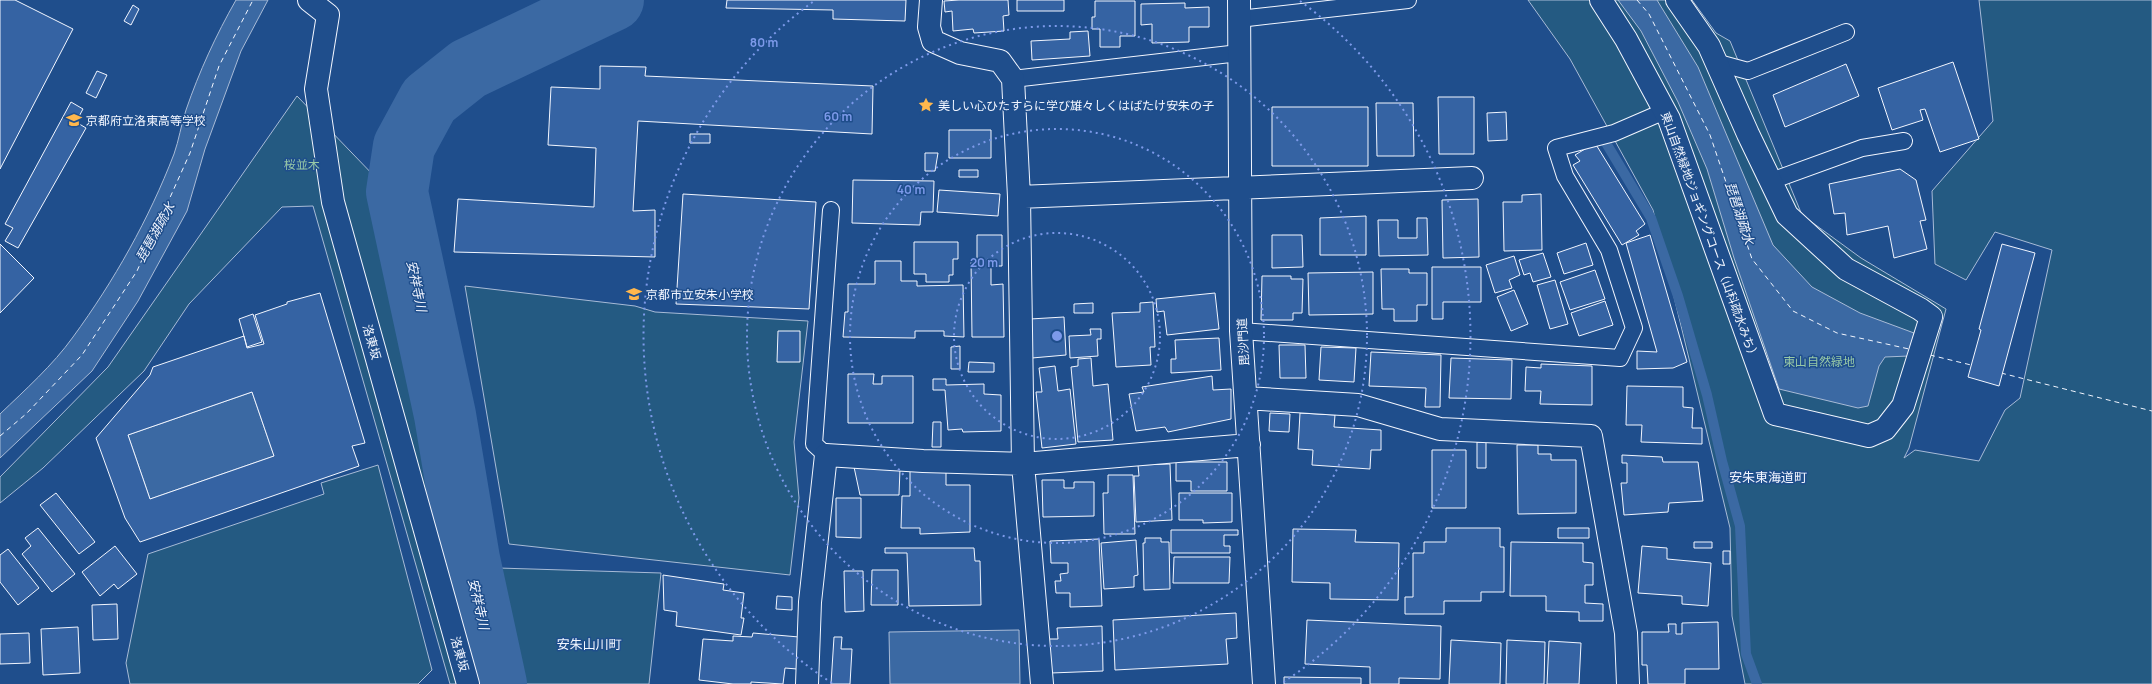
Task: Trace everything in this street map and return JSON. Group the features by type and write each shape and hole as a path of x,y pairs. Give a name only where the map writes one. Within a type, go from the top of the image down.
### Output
{"street":[{"path":"931,0 929,27 933,42 960,53 1000,61 1013,79 1019,197 1023,464 1042,684"},
{"name":"東山自然緑地ジョギングコース（山科疏水みち）","path":"1601,0 1626,39 1665,112 1775,414 1869,436 1885,429 1902,406 1931,317 1920,309 1846,269 1787,215 1771,181"},
{"path":"1677,0 1709,46 1715,62 1771,181"},
{"name":"洛東坂","path":"314,1 328,14 316,88 333,202 468,684"},
{"name":"毘沙門道","path":"1239,9 1241,331 1264,684"},
{"path":"1019,197 1472,178"},
{"path":"1246,398 1358,405 1440,429 1591,436 1626,633 1628,684"},
{"path":"807,684 810,602 826,455 923,461 1023,464 1249,445"}],"lane":[{"path":"1239,9 1407,0"},
{"path":"1715,62 1748,71 1846,32"},
{"path":"1013,79 1239,53"},
{"path":"1241,331 1620,358 1634,328 1609,250 1565,176 1556,148 1614,133 1665,112"},
{"path":"1771,181 1862,148 1904,141"},
{"path":"826,455 814,444 831,210"}],"green space":[{"name":"東山自然緑地","path":"1528,0 1692,0 1716,33 1730,41 1802,215 1861,258 1946,309 1909,448 1904,458 1915,450 1979,461 2005,410 2020,398 2052,250 1995,232 1966,280 1935,264 1932,191 1993,121 1979,0 2152,0 2152,684 1745,684 1732,616 1730,528 1653,210 1570,59"},
{"name":"桜並木","path":"297,96 379,181 445,415 469,559 496,684 450,684 313,206 282,207 189,304 144,371 43,468 0,503 0,477 108,367"},
{"path":"465,286 635,306 655,312 808,321 794,442 799,498 790,575 509,544"},
{"path":"378,465 432,670 418,684 130,684 126,663 148,554 324,494 321,483"},
{"path":"498,568 661,573 649,684 526,684"}],"water":[{"name":"琵琶湖疏水","path":"236,0 268,0 241,51 205,149 187,211 138,301 92,371 0,458 0,414 38,377 65,347 103,294 130,249 142,226 174,154 186,110 202,68"},
{"name":"琵琶湖疏水","path":"1618,0 1657,0 1698,67 1773,245 1812,287 1860,313 1914,333 1909,356 1885,357 1879,366 1868,406 1858,408 1779,389 1734,258 1707,169 1678,102 1641,31"},
{"path":"252,392 274,456 150,499 128,435"},
{"path":"1019,630 1020,684 890,684 889,632"}],"building":[{"path":"0,0 15,0 73,29 0,169"},
{"path":"727,0 906,0 905,21 833,19 833,10 726,8"},
{"path":"1008,0 1009,15 1003,16 1004,31 974,33 973,29 953,31 952,11 945,12 944,1"},
{"path":"1017,0 1064,0 1064,11 1017,11"},
{"path":"1095,1 1135,1 1135,36 1120,36 1120,47 1100,47 1100,29 1092,29 1092,17 1095,17"},
{"path":"1185,3 1185,8 1209,7 1209,27 1189,27 1189,42 1152,43 1152,24 1141,25 1141,4"},
{"path":"133,5 139,9 131,25 124,21"},
{"path":"1088,31 1090,56 1032,60 1031,41 1070,39 1070,32"},
{"path":"1953,62 1979,139 1940,152 1925,109 1920,110 1923,120 1892,130 1878,88"},
{"path":"1846,64 1859,96 1785,127 1773,95"},
{"path":"600,66 646,67 645,76 873,86 872,134 638,121 633,211 655,210 655,257 454,252 458,199 594,207 596,148 548,145 551,87 600,89"},
{"path":"97,71 107,75 96,98 86,93"},
{"path":"1438,97 1474,97 1474,154 1439,154"},
{"path":"71,102 83,109 76,122 86,128 18,248 5,241 13,228 5,224"},
{"path":"1376,103 1413,103 1414,156 1377,156"},
{"path":"1272,107 1368,107 1368,166 1272,166"},
{"path":"1506,112 1507,140 1488,141 1487,113"},
{"path":"949,130 991,130 991,158 949,158"},
{"path":"690,134 710,134 710,143 690,143"},
{"path":"1595,143 1645,224 1636,231 1639,235 1622,245 1573,165 1580,161 1575,155"},
{"path":"925,153 938,153 935,171 925,171"},
{"path":"1900,169 1916,180 1926,220 1920,221 1927,249 1894,258 1888,226 1847,235 1845,213 1834,214 1829,184"},
{"path":"959,170 978,170 978,177 959,177"},
{"path":"853,180 934,181 933,212 921,212 920,225 852,223"},
{"path":"939,190 1000,194 998,216 937,212"},
{"path":"683,194 816,202 809,309 676,304"},
{"path":"1541,194 1542,250 1504,251 1503,202 1522,202 1522,195"},
{"path":"1478,199 1479,257 1443,258 1442,200"},
{"path":"1366,216 1366,255 1320,255 1320,218"},
{"path":"1417,218 1427,218 1428,255 1379,256 1378,220 1398,220 1398,238 1417,238"},
{"path":"977,235 1002,235 1002,266 991,266 991,285 1003,284 1004,337 972,337 971,261 977,261"},
{"path":"1272,235 1302,235 1303,267 1272,268"},
{"path":"1650,235 1687,362 1673,368 1637,369 1637,351 1657,352 1626,243"},
{"path":"914,242 958,242 958,259 953,259 953,275 949,275 949,282 926,282 926,274 914,274"},
{"path":"1586,243 1593,265 1564,274 1557,253"},
{"path":"0,244 34,278 0,313"},
{"path":"2002,244 2035,253 1999,386 1968,377 1981,330 1979,329"},
{"path":"1543,253 1551,277 1533,282 1530,273 1524,275 1519,260"},
{"path":"1514,256 1520,275 1509,280 1512,288 1495,293 1486,265"},
{"path":"875,261 901,261 901,281 917,281 917,286 963,285 964,337 944,336 944,331 915,331 915,338 843,337 845,312 848,312 848,284 875,284"},
{"path":"1432,267 1481,267 1481,302 1443,302 1443,319 1432,319"},
{"path":"1381,269 1409,269 1409,273 1427,273 1427,305 1417,305 1417,321 1394,321 1394,309 1382,309"},
{"path":"1595,270 1605,299 1570,310 1560,282"},
{"path":"1373,272 1373,314 1309,315 1308,273"},
{"path":"1262,276 1291,276 1291,279 1303,279 1302,313 1293,313 1293,320 1261,320"},
{"path":"1555,280 1568,324 1550,329 1537,285"},
{"path":"1514,290 1528,324 1511,331 1497,297"},
{"path":"320,293 365,443 352,446 359,466 140,542 125,518 96,438 150,375 153,367 244,336 247,348 264,344 255,315 287,304 287,302","holes":["252,392 274,456 150,499 128,435"]},
{"path":"1215,293 1219,329 1167,335 1164,311 1157,312 1156,299"},
{"path":"1605,301 1613,325 1579,336 1571,313"},
{"path":"1153,302 1155,347 1150,347 1151,365 1116,367 1112,313 1140,312 1140,303"},
{"path":"1093,303 1093,313 1074,313 1074,304"},
{"path":"253,314 262,342 247,347 239,319"},
{"path":"1064,317 1066,355 1032,358 1030,319"},
{"path":"1090,329 1101,329 1101,339 1097,339 1098,356 1070,358 1069,336 1091,335"},
{"path":"778,331 800,331 800,362 777,362"},
{"path":"1219,338 1221,370 1171,373 1171,359 1176,359 1175,340"},
{"path":"1279,345 1305,345 1306,378 1280,378"},
{"path":"960,346 960,369 951,369 951,347"},
{"path":"1321,347 1356,348 1354,382 1319,380"},
{"path":"1371,352 1441,355 1440,407 1425,407 1426,388 1369,386"},
{"path":"1091,358 1093,386 1108,384 1113,440 1078,442 1071,367 1078,366 1078,359"},
{"path":"1451,358 1512,360 1511,399 1449,398"},
{"path":"969,362 994,363 994,372 968,372"},
{"path":"1541,364 1592,366 1592,405 1540,404 1541,391 1525,391 1526,367 1541,368"},
{"path":"1055,366 1058,391 1070,389 1076,444 1042,448 1036,392 1042,392 1039,368"},
{"path":"848,374 874,374 873,384 882,384 882,376 913,376 913,423 848,423"},
{"path":"1212,376 1213,390 1231,389 1231,419 1168,432 1165,427 1136,431 1129,394 1144,392 1142,387"},
{"path":"933,379 946,379 946,385 984,384 984,394 1001,395 1001,431 963,432 962,429 948,430 945,390 933,390"},
{"path":"1627,386 1683,387 1683,407 1693,408 1692,428 1702,428 1702,444 1641,442 1642,425 1626,425"},
{"path":"1270,413 1290,414 1289,432 1269,431"},
{"path":"1300,413 1335,415 1334,427 1381,430 1381,450 1371,450 1370,469 1312,465 1313,450 1298,449"},
{"path":"933,422 941,422 941,447 932,447"},
{"path":"1477,442 1486,442 1486,468 1477,468"},
{"path":"1517,445 1538,445 1538,454 1551,454 1551,460 1576,460 1576,513 1518,514"},
{"path":"1432,450 1466,450 1466,508 1432,508"},
{"path":"1622,455 1662,457 1663,462 1698,462 1703,501 1669,503 1668,512 1624,515 1621,483 1627,483 1627,463 1622,463"},
{"path":"1176,462 1227,462 1227,491 1191,491 1191,481 1176,481"},
{"path":"1170,464 1172,520 1136,522 1134,476 1139,476 1138,465"},
{"path":"854,467 900,469 899,495 860,495"},
{"path":"910,468 946,469 946,485 970,485 970,532 920,534 920,528 901,528 902,496 910,496"},
{"path":"1108,475 1133,475 1135,534 1104,534 1103,493 1108,493"},
{"path":"1042,480 1064,480 1064,488 1074,488 1074,482 1094,482 1094,516 1043,517"},
{"path":"56,493 95,542 79,554 40,505"},
{"path":"1179,493 1232,493 1232,522 1203,523 1203,520 1179,520"},
{"path":"836,498 861,498 861,538 836,537"},
{"path":"38,528 75,574 52,592 22,554 31,546 25,538"},
{"path":"1446,528 1500,528 1500,547 1504,547 1504,592 1481,592 1481,601 1444,601 1444,614 1405,614 1405,597 1413,597 1413,553 1424,553 1424,542 1446,542"},
{"path":"1558,528 1589,528 1589,538 1558,538"},
{"path":"1293,529 1356,530 1355,542 1399,543 1398,600 1330,599 1330,583 1292,582"},
{"path":"1171,530 1238,530 1238,535 1224,535 1224,546 1230,546 1230,553 1171,553"},
{"path":"1145,538 1161,538 1161,542 1169,542 1170,589 1144,590 1143,543 1145,543"},
{"path":"1099,539 1102,606 1070,607 1070,593 1056,593 1055,581 1061,581 1060,574 1068,573 1068,563 1051,563 1050,541"},
{"path":"1136,540 1138,575 1134,576 1134,587 1104,589 1101,543"},
{"path":"1511,542 1583,543 1583,562 1593,563 1593,585 1585,585 1585,603 1603,604 1603,621 1579,621 1579,612 1546,611 1546,596 1510,596"},
{"path":"1694,542 1712,542 1712,548 1694,548"},
{"path":"115,546 137,574 118,589 114,584 100,596 82,572"},
{"path":"1642,546 1667,548 1667,559 1711,563 1708,606 1682,604 1682,596 1638,593"},
{"path":"885,548 974,548 975,561 980,561 981,605 909,606 907,553 885,553"},
{"path":"8,549 39,588 18,605 0,582 0,555"},
{"path":"1723,551 1730,551 1730,564 1723,564"},
{"path":"1174,557 1230,557 1229,583 1173,583"},
{"path":"872,570 898,570 898,605 871,605"},
{"path":"844,571 863,571 864,611 845,612"},
{"path":"663,575 724,584 723,590 744,593 741,618 744,618 741,635 676,626 677,612 664,610"},
{"path":"777,596 792,597 792,610 776,609"},
{"path":"117,604 118,639 93,640 92,605"},
{"path":"1236,613 1237,638 1226,639 1228,664 1115,670 1113,620"},
{"path":"1307,620 1441,626 1440,679 1399,678 1399,684 1370,684 1370,667 1305,664"},
{"path":"1718,622 1719,669 1685,669 1685,684 1648,684 1647,665 1642,665 1642,632 1669,632 1668,624 1676,624 1676,634 1682,634 1682,623"},
{"path":"1102,626 1103,671 1051,673 1049,639 1058,639 1057,628"},
{"path":"78,627 80,673 43,675 41,629"},
{"path":"29,633 30,663 0,664 0,634"},
{"path":"753,633 799,637 797,669 785,668 783,684 751,682 751,684 733,684 699,680 703,639 733,641 733,636 752,637"},
{"path":"834,637 842,637 841,649 852,649 850,684 831,684"},
{"path":"1451,640 1501,643 1500,684 1449,684"},
{"path":"1507,640 1545,642 1544,684 1506,684"},
{"path":"1549,641 1581,643 1579,684 1547,684"},
{"path":"1284,677 1361,678 1361,684 1284,684"}],"waterway":[{"name":"安祥寺川","path":"496,684 469,559 445,415 397,192 404,146 429,100 468,69 613,0"},
{"path":"1600,133 1651,218 1678,296 1707,395 1722,461 1740,526 1746,654 1757,684"}],"ferry route":[{"path":"0,436 26,414 82,355 137,271 190,153 219,66 253,0"},
{"path":"1637,0 1649,14 1710,135 1752,259 1793,311 1837,333 1909,349"},
{"path":"1930,355 1971,365"},
{"path":"2001,373 2152,411"}],"place":[{"name":"美しい心ひたすらに学び雄々しくはばたけ安朱の子","path":"926,105"},
{"name":"京都府立洛東高等学校","path":"74,120"},
{"name":"京都市立安朱小学校","path":"634,294"}],"district":[{"name":"安朱東海道町","path":"1768,477"},
{"name":"安朱山川町","path":"589,644"}]}
